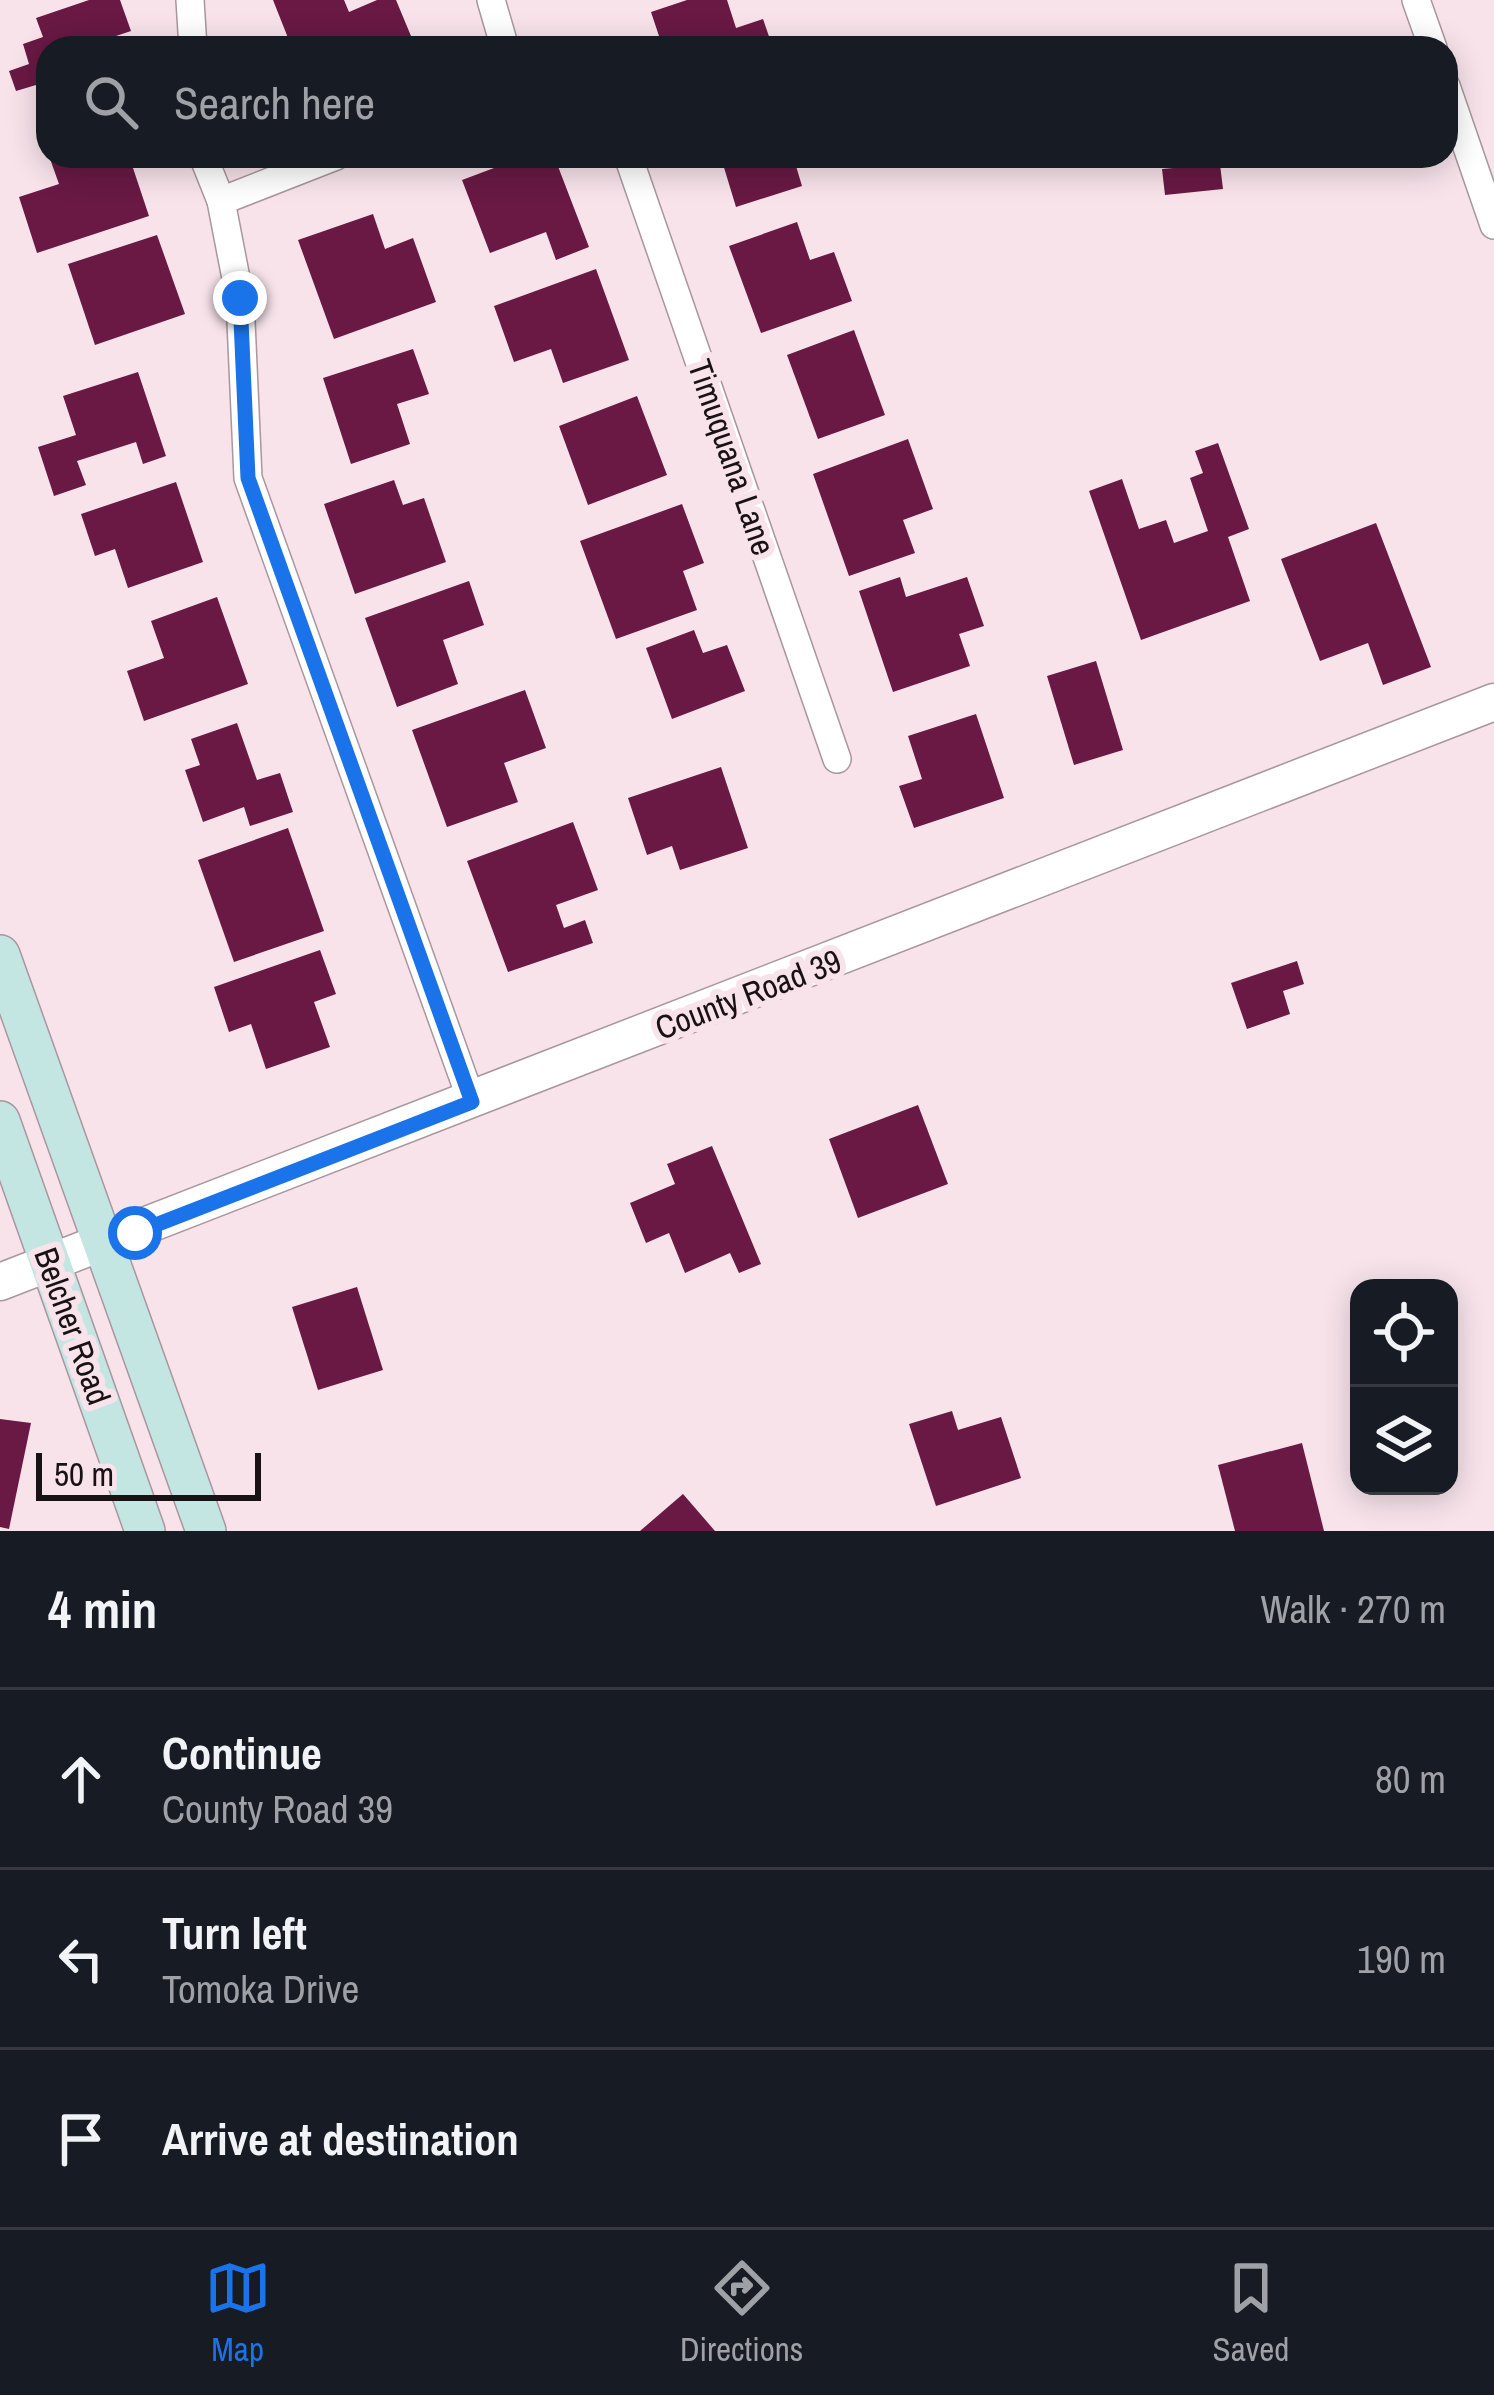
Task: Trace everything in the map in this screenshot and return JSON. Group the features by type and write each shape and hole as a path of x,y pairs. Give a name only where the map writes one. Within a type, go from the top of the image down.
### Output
{"main road":[{"name":"Belcher Road","path":"0,956 206,1531"},
{"name":"Belcher Road","path":"0,1121 146,1531"}],"street":[{"path":"190,0 192,36"},
{"path":"491,0 502,36"},
{"path":"1416,0 1429,36"},
{"path":"1458,121 1494,225"},
{"path":"208,168 220,201 240,298 248,478 472,1102"},
{"path":"220,201 305,168"},
{"name":"Timuquana Lane","path":"632,168 837,759"},
{"name":"County Road 39","path":"0,1282 1494,702"}],"building":[{"path":"89,0 120,0 131,31 116,36 43,36 36,18"},
{"path":"273,0 344,0 349,12 377,0 396,0 411,36 287,36"},
{"path":"687,0 727,0 736,28 763,19 769,36 659,36 651,12"},
{"path":"36,39 36,85 16,91 9,71 29,64 23,44"},
{"path":"53,168 133,168 149,216 37,253 19,197 59,184"},
{"path":"494,168 559,168 589,247 556,260 546,232 490,253 462,180"},
{"path":"724,168 797,168 802,186 736,207"},
{"path":"1220,168 1223,189 1165,195 1162,169"},
{"path":"373,214 385,249 413,238 436,302 334,339 298,240"},
{"path":"797,222 810,260 834,252 852,301 761,333 729,246"},
{"path":"157,235 185,314 95,345 68,264"},
{"path":"596,269 629,360 563,383 551,349 514,362 494,306"},
{"path":"854,330 885,415 818,439 787,355"},
{"path":"413,349 429,394 397,404 410,444 351,464 323,378"},
{"path":"138,372 166,456 143,464 136,442 77,461 86,485 54,496 38,447 76,435 63,396"},
{"path":"637,396 667,475 588,505 559,426"},
{"path":"908,439 933,509 903,520 915,553 849,576 813,474"},
{"path":"1218,443 1249,529 1228,537 1250,601 1141,640 1089,491 1122,479 1139,529 1166,520 1174,543 1208,531 1190,478 1203,473 1195,451"},
{"path":"394,480 403,505 424,498 446,562 355,594 324,504"},
{"path":"176,482 203,562 128,588 115,549 95,556 81,514"},
{"path":"682,504 704,563 683,571 697,610 616,639 580,541"},
{"path":"1376,523 1431,667 1383,685 1368,643 1320,661 1281,559"},
{"path":"900,577 906,597 967,577 984,626 959,634 970,666 893,692 859,591"},
{"path":"469,581 484,625 443,640 458,684 397,707 365,618"},
{"path":"217,597 248,684 144,721 127,671 164,658 151,621"},
{"path":"694,630 703,653 727,645 745,691 672,719 646,648"},
{"path":"1096,661 1123,750 1074,765 1047,676"},
{"path":"525,690 546,748 504,763 518,802 447,827 412,730"},
{"path":"976,714 1004,798 914,828 899,786 922,779 908,736"},
{"path":"237,723 257,780 280,773 293,812 250,826 244,807 203,822 185,770 200,765 191,739"},
{"path":"721,767 748,848 680,870 672,846 647,855 628,798"},
{"path":"573,822 598,890 556,905 564,928 585,920 593,943 508,972 467,861"},
{"path":"288,828 324,931 234,962 198,860"},
{"path":"320,950 336,994 314,1002 330,1047 266,1069 251,1024 229,1032 214,987"},
{"path":"1297,961 1304,984 1283,991 1290,1014 1247,1029 1231,983"},
{"path":"918,1105 948,1184 858,1218 829,1139"},
{"path":"712,1146 761,1264 739,1273 730,1253 685,1273 669,1233 646,1243 630,1203 675,1184 667,1164"},
{"path":"357,1287 383,1370 318,1390 292,1307"},
{"path":"952,1411 958,1430 1001,1417 1021,1478 936,1506 909,1424"},
{"path":"0,1419 31,1423 9,1529 0,1527"},
{"path":"1302,1443 1324,1531 1235,1531 1218,1465"},
{"path":"683,1494 715,1531 640,1531"}],"route":[{"path":"135,1233 472,1102 248,478 240,298"}]}
